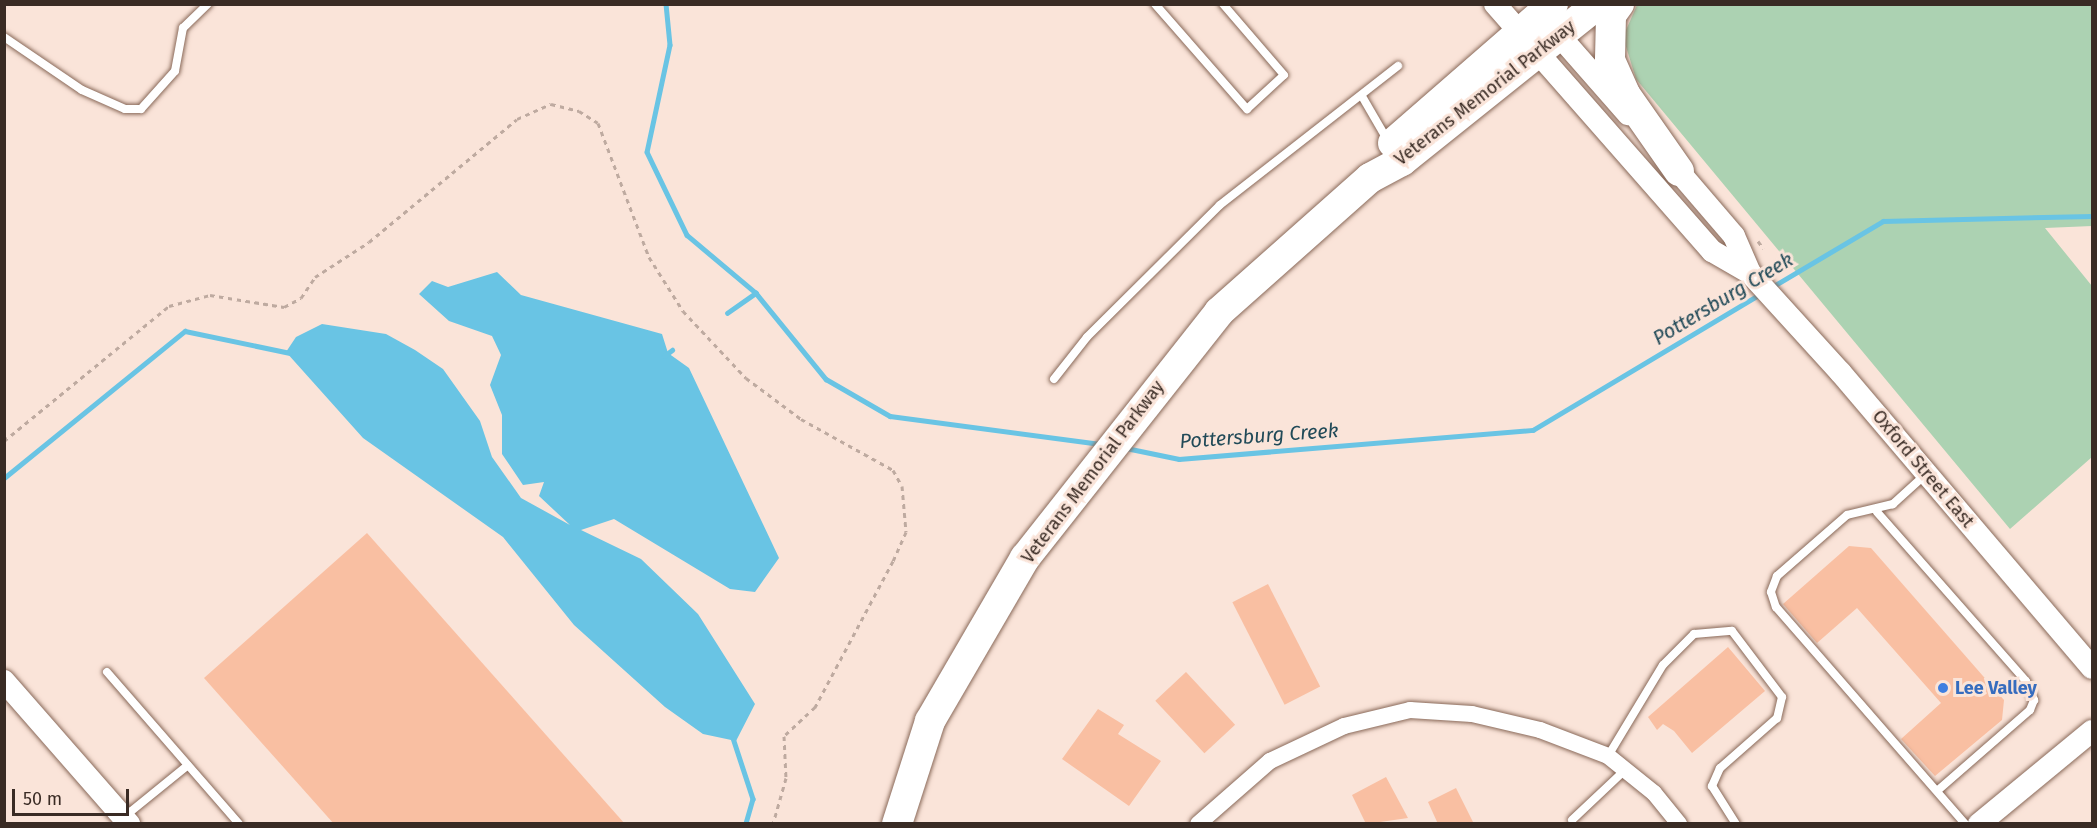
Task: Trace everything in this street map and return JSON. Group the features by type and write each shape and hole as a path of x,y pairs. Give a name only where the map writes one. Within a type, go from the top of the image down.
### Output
{"highway":[{"name":"Veterans Memorial Parkway","path":"1370,178 1391,145 1540,24 1598,4"},
{"path":"1619,4 1611,15 1611,60 1625,94 1679,171"},
{"name":"Veterans Memorial Parkway","path":"897,824 930,721 1025,558 1135,414 1219,312 1370,178 1402,161 1540,24"}],"main road":[{"name":"Oxford Street East","path":"1495,4 1540,24 1679,171 1734,236 1750,273 1927,473 2092,668"},
{"name":"Oxford Street East","path":"1540,24 1712,251 1750,273"},
{"path":"4,681 127,820"},
{"path":"1979,824 2092,731"}],"street":[{"path":"1198,824 1270,761 1344,726 1410,710 1472,714 1540,730 1608,756 1679,824"}],"lane":[{"path":"4,37 82,90 125,109 141,109 175,71 183,28 208,4"},
{"path":"1155,4 1247,110 1284,75 1222,4"},
{"path":"1054,379 1087,337 1220,205 1363,98 1398,66"},
{"path":"1363,98 1391,145"},
{"path":"1927,473 1877,512 1847,515 1777,576 1771,592 1776,607 1965,824"},
{"path":"1877,512 2026,681 2034,700 2030,710 1937,791"},
{"path":"1608,756 1663,665 1694,634 1732,631 1782,697 1777,718 1720,768 1712,786 1736,824"},
{"path":"107,672 239,824"},
{"path":"127,820 188,765"},
{"path":"1572,820 1625,770"}],"path":[{"path":"4,441 169,306 210,295 284,308 301,298 315,277 369,242 517,119 551,104 579,111 598,123 650,257 683,311 746,378 801,419 893,470 902,486 906,532 893,561 815,707 784,736 786,778 773,824"}],"green space":[{"path":"1637,5 2092,5 2092,226 2045,228 2092,286 2092,457 2010,529 1636,79 1623,37"}],"water":[{"path":"497,272 521,295 662,334 668,353 689,368 779,558 755,592 730,589 614,519 581,530 641,559 698,614 755,704 736,741 703,734 665,707 574,625 503,537 363,438 286,352 296,337 322,324 386,334 415,350 443,369 480,421 492,457 521,498 570,525 539,496 544,482 523,485 502,454 502,415 490,385 501,355 492,336 449,321 419,294 432,281 448,287"}],"building":[{"path":"367,533 625,824 334,824 204,678"},
{"path":"1849,546 1871,548 2004,700 2002,720 1935,776 1901,739 1941,703 1857,608 1817,643 1783,604"},
{"path":"1268,584 1320,686 1285,705 1232,602"},
{"path":"1728,647 1765,691 1692,753 1674,731 1663,724 1657,730 1648,717"},
{"path":"1186,672 1235,725 1204,753 1155,701"},
{"path":"1098,709 1124,725 1118,734 1161,761 1129,806 1062,759"},
{"path":"1386,777 1408,818 1366,824 1352,795"},
{"path":"1456,788 1474,824 1438,824 1428,802"}],"waterway":[{"name":"Pottersburg Creek","path":"666,4 670,45 647,152 687,235 756,293 826,379 890,416 1100,444"},
{"name":"Pottersburg Creek","path":"1772,287 1883,221 2092,216"},
{"path":"727,313 756,293"},
{"name":"Pottersburg Creek","path":"1126,448 1179,459 1533,430 1759,295"},
{"path":"4,478 185,331 290,353"},
{"path":"664,356 672,350"},
{"path":"733,738 753,799 746,824"}],"place":[{"name":"Lee Valley","path":"1943,688"}]}
